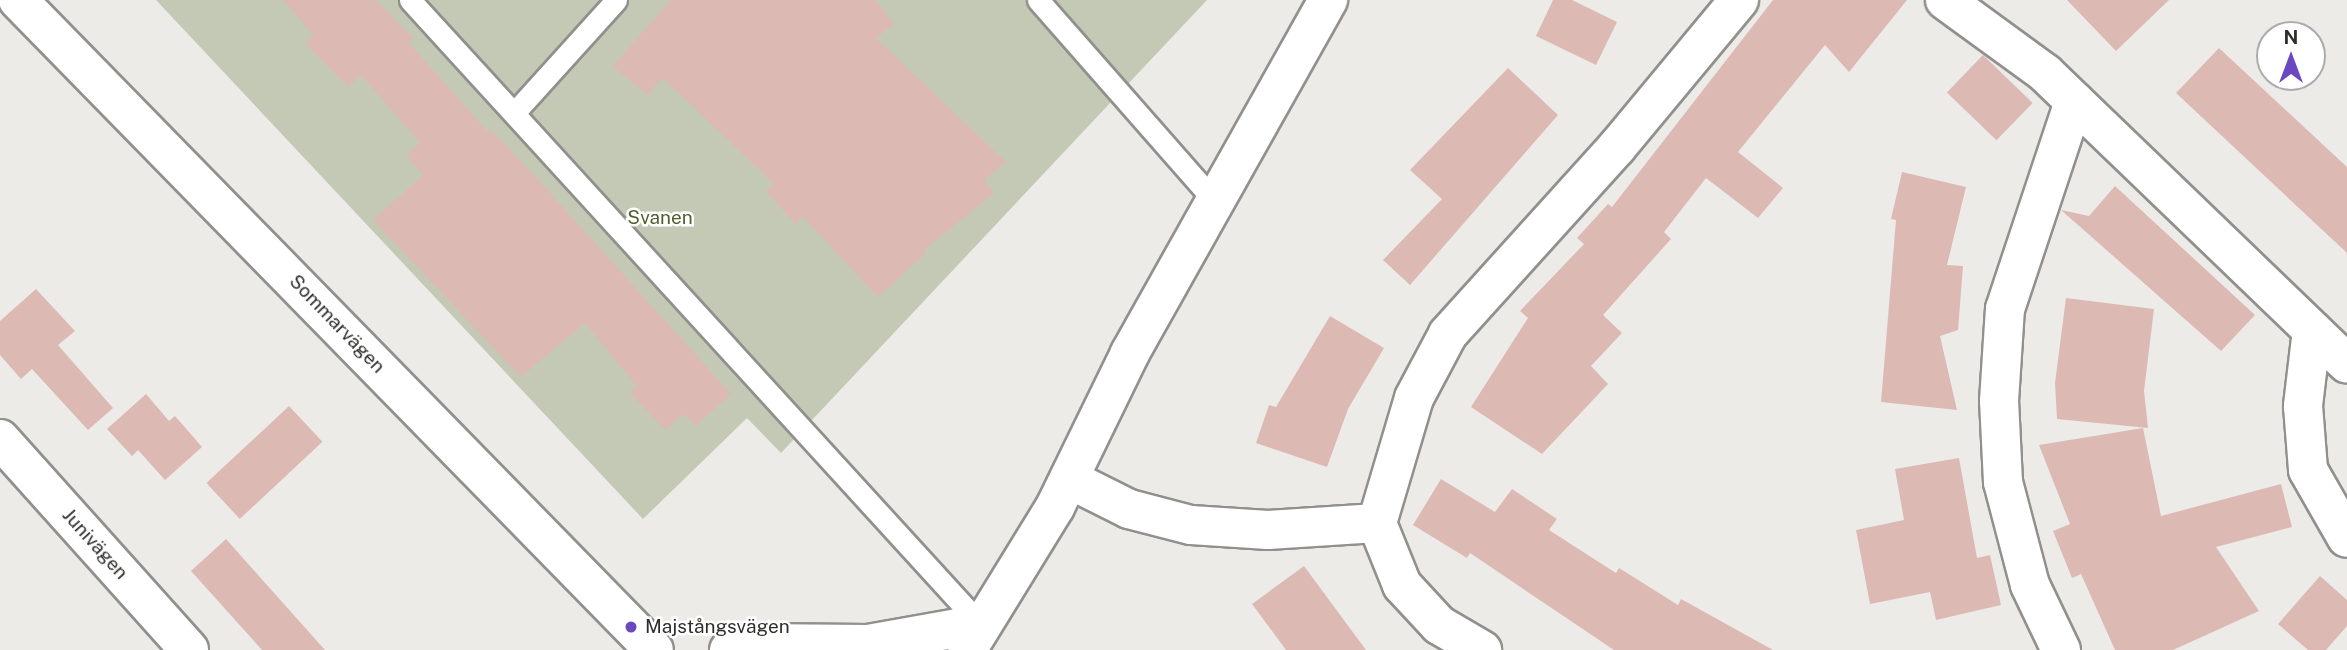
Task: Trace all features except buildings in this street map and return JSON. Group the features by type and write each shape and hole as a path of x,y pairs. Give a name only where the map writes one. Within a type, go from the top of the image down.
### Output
{"street":[{"name":"Sommarvägen","path":"18,0 654,650"},
{"path":"729,650 750,643 868,644 974,637 1069,479 1130,353 1328,0"},
{"path":"1706,39 1717,0"},
{"path":"1482,650 1439,625 1402,585 1377,523 1414,398 1448,334 1617,148 1739,0"},
{"path":"1945,0 2045,73 2347,365"},
{"path":"2061,650 2030,585 2003,482 1999,401 2005,309 2074,101"},
{"path":"2312,330 2303,405 2308,470 2347,538"},
{"name":"Junivägen","path":"0,439 189,650"},
{"path":"1069,479 1129,509 1191,525 1268,530 1377,523"}],"lane":[{"path":"410,0 514,113 974,637"},
{"path":"514,113 616,0"},
{"path":"1038,0 1214,200"}],"green space":[{"name":"Svanen","path":"156,0 1207,0 781,453 747,418 643,519"}],"place":[{"name":"Majstångsvägen","path":"631,627"}]}
